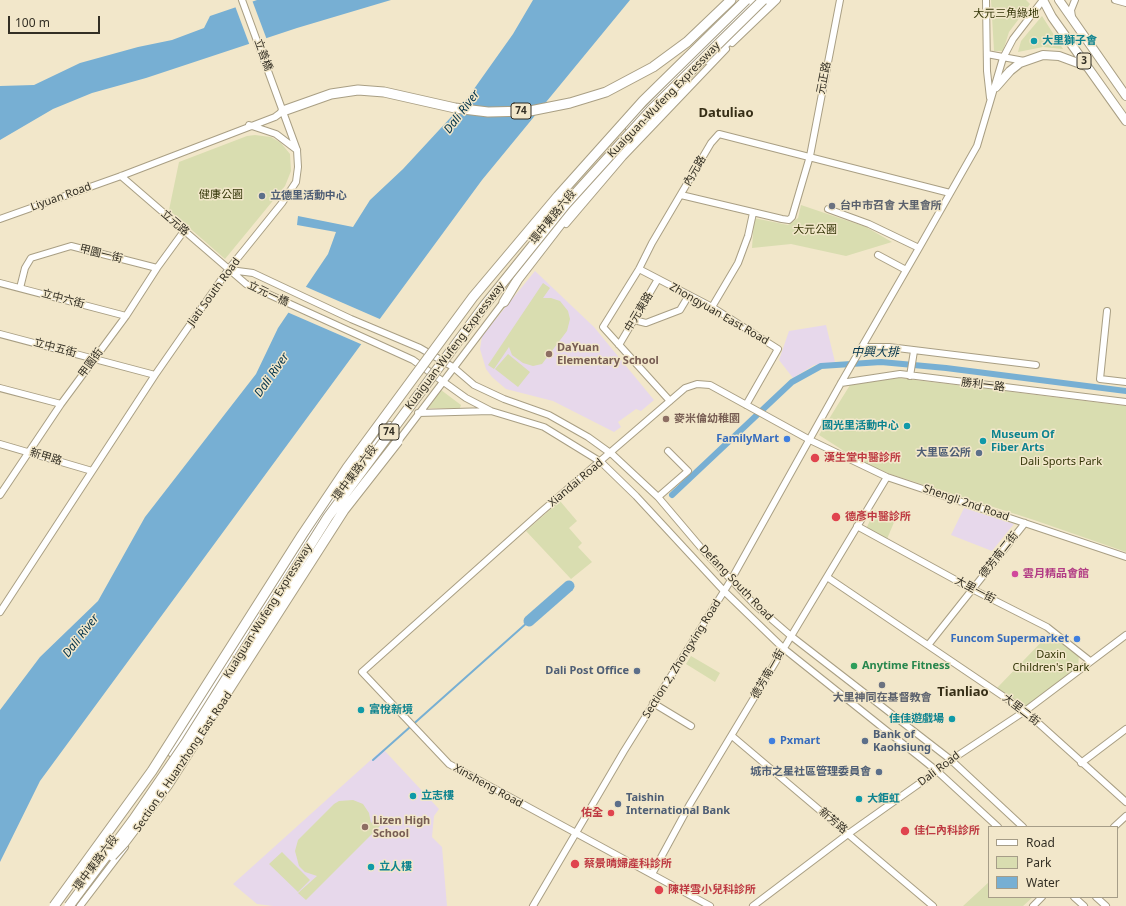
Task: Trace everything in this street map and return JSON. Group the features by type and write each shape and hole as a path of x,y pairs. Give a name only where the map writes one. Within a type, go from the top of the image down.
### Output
{"highway":[{"name":"74","path":"282,111 331,94 360,90 384,92 455,108 488,112 530,111 570,103 606,92 653,67 687,42 731,0"},
{"name":"Kuaiguan-Wufeng Expressway","path":"54,906 152,771 302,535 347,468 473,297 558,196 643,101 746,0"},
{"name":"Kuaiguan-Wufeng Expressway","path":"69,906 133,820 187,741 328,517 484,306 566,204 650,110 763,0"},
{"path":"504,302 518,279 572,209 653,115 688,79 771,0"},
{"path":"98,866 111,858 124,843 167,786 344,510 398,441"}],"main road":[{"name":"3","path":"1044,0 1052,17 1126,121"},
{"name":"3","path":"1059,0 1126,96"},
{"path":"996,86 1010,71 1024,61 1037,56 1051,54 1088,67"}],"street":[{"name":"立善橋","path":"242,0 282,111"},
{"name":"環中東路六段","path":"63,906 130,818 336,497 439,360 563,202 647,107 753,0"},
{"name":"Section 6, Huanzhong East Road","path":"80,906 163,795 335,530 418,413 453,367 575,212 623,157 721,54 777,0"},
{"name":"元正路","path":"753,213 789,220 792,217 810,156 840,0"},
{"path":"986,0 986,54 990,98"},
{"path":"861,349 977,146 982,133 990,98 996,86 1003,58 1013,39 1044,0"},
{"path":"1072,18 1070,10 1075,0"},
{"path":"1115,0 1126,3"},
{"path":"986,54 1024,61"},
{"path":"121,176 249,125 275,117 282,111"},
{"name":"Jiati South Road","path":"0,612 155,375 228,270 292,190 298,171 297,150 282,111"},
{"path":"249,125 276,134 297,150"},
{"name":"內元路","path":"670,401 603,327 639,269 711,143 719,134 810,156 950,193"},
{"name":"Liyuan Road","path":"0,219 121,176"},
{"name":"立元路","path":"121,176 228,270"},
{"path":"681,195 753,213 748,236 738,263 712,307"},
{"path":"828,209 868,224 920,248"},
{"name":"甲園街","path":"0,495 61,404 126,316 157,268 184,231"},
{"name":"甲園一街","path":"20,288 25,268 31,258 71,246 157,268"},
{"path":"878,255 906,270"},
{"name":"Zhongyuan East Road","path":"639,269 712,307 778,349 746,405"},
{"name":"立元一橋","path":"228,270 239,274 253,273 420,348 439,360"},
{"name":"立元一橋","path":"239,274 246,284 406,356 431,372"},
{"name":"中元東路","path":"619,345 658,279"},
{"name":"立中六街","path":"0,283 126,316"},
{"path":"634,320 646,323 680,310 689,295"},
{"path":"1107,311 1100,379 1126,382"},
{"name":"立中五街","path":"0,334 155,375"},
{"path":"861,349 889,347 1036,365"},
{"name":"Section 2, Zhongxing Road","path":"533,906 653,703 731,580 861,349"},
{"path":"910,376 914,351"},
{"name":"Defang South Road","path":"439,360 453,367 474,385 504,399 549,415 580,432 610,453 658,496 731,580 755,605 791,636 950,760 1022,826"},
{"name":"Defang South Road","path":"431,372 466,398 491,411 544,427 602,462 636,496 724,591 784,648 937,771 997,826"},
{"name":"勝利一路","path":"841,383 900,374 1126,402"},
{"name":"Xiandai Road","path":"362,672 541,512 602,462 610,453 685,388 697,384 710,385 810,440"},
{"path":"0,388 61,404"},
{"path":"418,413 491,411"},
{"name":"Shengli 2nd Road","path":"810,440 888,477 1126,557"},
{"name":"新甲路","path":"0,444 29,451 92,471"},
{"path":"658,496 688,471 668,451"},
{"name":"德芳南一街","path":"652,874 690,804 827,577 856,526 888,477"},
{"name":"德芳南二街","path":"929,644 1025,523"},
{"name":"大里一街","path":"856,526 972,589 1047,627 1090,661"},
{"name":"大里二街","path":"827,577 929,644 1025,711 1126,802"},
{"name":"Dali Road","path":"754,906 848,834 937,771 950,760 1025,711 1090,661 1126,636"},
{"name":"Xinsheng Road","path":"362,672 448,764 576,832 710,906"},
{"path":"653,703 692,726"},
{"path":"1081,763 1126,730"},
{"name":"新芳路","path":"732,736 933,906"},
{"path":"150,788 163,795"},
{"path":"1115,826 1126,816"},
{"path":"1033,906 1041,898"},
{"path":"1075,898 1084,906"},
{"path":"1097,898 1106,906"}],"shaded area":[{"name":"DaYuan Elementary School","path":"535,271 594,327 654,400 641,411 636,409 618,422 621,427 614,432 553,401 506,389 492,377 486,369 480,349 482,336"},
{"path":"826,325 835,362 814,365 793,378 779,360 789,331"},
{"path":"964,508 1014,524 992,551 951,535"},
{"name":"Lizen High School","path":"383,749 439,809 434,816 432,837 442,847 447,906 273,906 257,904 233,884"}],"green space":[{"name":"大元三角綠地","path":"991,0 1026,0 1030,4 1009,32 1003,51 994,51"},
{"name":"大元三角綠地","path":"1042,16 1063,49 1043,47 1018,52 1021,41"},
{"name":"健康公園","path":"255,135 271,137 281,143 290,154 291,171 285,186 225,259 169,210 179,162 247,136"},
{"name":"大元公園","path":"801,205 866,227 892,242 846,256 791,244 752,248 754,218 788,225 798,218"},
{"path":"543,283 550,288 543,298 551,298 560,301 568,311 570,319 567,331 542,364 533,366 523,363 512,355 509,347 494,369 488,365"},
{"path":"508,354 530,372 518,387 495,369"},
{"name":"Dali Sports Park","path":"899,378 1126,406 1126,552 1034,520 890,474 858,460 819,435 850,385"},
{"path":"441,390 461,405 460,408 428,408"},
{"path":"560,501 577,521 569,528 582,543 578,547 592,562 571,579 526,531"},
{"path":"875,510 895,520 887,539 866,529"},
{"name":"Daxin Children's Park","path":"1050,633 1079,654 1078,668 1025,708 997,688"},
{"path":"691,656 720,673 715,682 686,664"},
{"path":"353,800 363,804 369,813 371,823 376,818 382,824 306,900 298,893 317,876 305,872 299,866 295,851 298,840 334,804 339,801"},
{"path":"282,852 310,880 298,892 269,864"},
{"path":"988,883 988,898 1032,898 1023,906 963,906"}],"water":[{"path":"257,0 391,0 297,28 146,78 92,93 53,109 0,140 0,86 34,85 80,63 138,47 172,40 204,28 210,16"},
{"name":"Dali River","path":"533,0 630,0 482,180 40,781 0,862 0,710 40,657 98,601 145,517 256,374 278,328 328,254 336,232 297,225 298,216 353,227 370,200 403,169 464,103 513,34"}],"pier":[{"path":"252,0 267,40 250,46 235,6"},
{"path":"304,286 382,320 363,345 287,312"}],"waterway":[{"name":"中興大排","path":"672,495 792,382 821,366 881,362 946,368 1126,391"},
{"path":"529,621 569,586"},
{"path":"373,760 529,621"}],"place":[{"name":"大里獅子會","path":"1034,41"},
{"name":"立德里活動中心","path":"262,196"},
{"name":"台中市召會 大里會所","path":"832,206"},
{"name":"DaYuan Elementary School","path":"549,354"},
{"name":"麥米倫幼稚園","path":"666,419"},
{"name":"國光里活動中心","path":"907,426"},
{"name":"FamilyMart","path":"787,439"},
{"name":"Museum Of Fiber Arts","path":"983,441"},
{"name":"大里區公所","path":"979,453"},
{"name":"漢生堂中醫診所","path":"815,458"},
{"name":"德彥中醫診所","path":"836,517"},
{"name":"雲月精品會館","path":"1015,574"},
{"name":"Funcom Supermarket","path":"1077,639"},
{"name":"Anytime Fitness","path":"854,666"},
{"name":"Dali Post Office","path":"637,671"},
{"name":"大里神同在基督教會","path":"882,685"},
{"name":"富悅新境","path":"361,710"},
{"name":"佳佳遊戲場","path":"952,719"},
{"name":"Pxmart","path":"772,741"},
{"name":"Bank of Kaohsiung","path":"865,741"},
{"name":"城市之星社區管理委員會","path":"879,772"},
{"name":"立志樓","path":"413,796"},
{"name":"大鉅虹","path":"859,799"},
{"name":"Taishin International Bank","path":"618,804"},
{"name":"佑全","path":"611,813"},
{"name":"Lizen High School","path":"365,827"},
{"name":"佳仁內科診所","path":"905,831"},
{"name":"蔡景晴婦產科診所","path":"575,864"},
{"name":"立人樓","path":"371,867"},
{"name":"陳祥雪小兒科診所","path":"659,890"}],"district":[{"name":"Datuliao","path":"726,113"},
{"name":"Tianliao","path":"963,692"}]}
